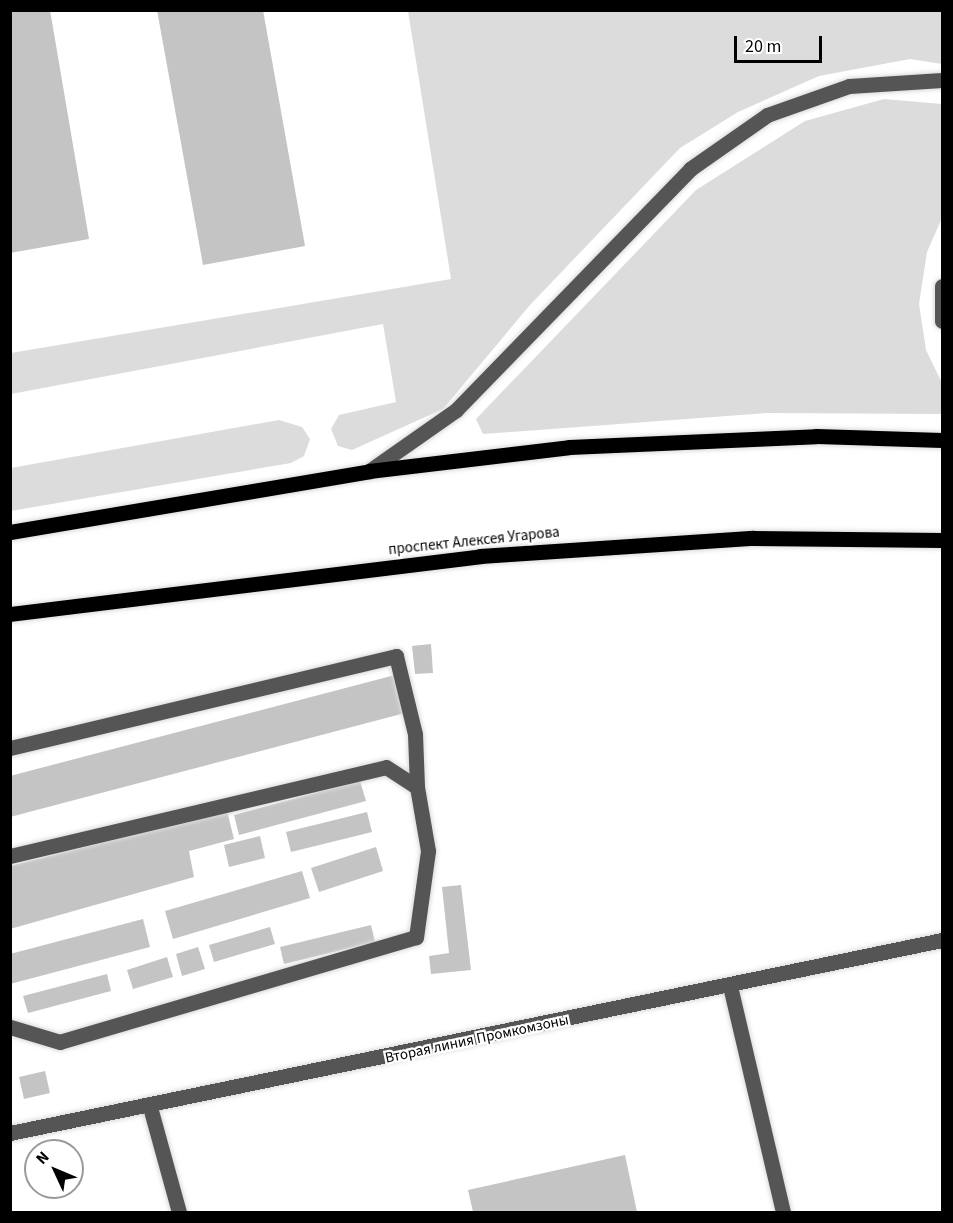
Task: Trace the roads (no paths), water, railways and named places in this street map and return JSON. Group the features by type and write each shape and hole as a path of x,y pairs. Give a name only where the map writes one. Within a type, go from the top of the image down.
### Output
{"main road":[{"path":"10,532 369,471 569,447 816,436 942,440"},
{"name":"проспект Алексея Угарова","path":"10,614 480,556 753,538 942,540"}],"street":[{"path":"369,471 456,410 690,169 767,115 849,86 942,80"},
{"path":"942,286 942,321"},
{"path":"10,748 396,656 415,734 417,787 428,851 416,937 60,1042 10,1027"},
{"path":"10,856 386,767 417,787"},
{"name":"Вторая линия Промкомзоны","path":"10,1133 150,1107 942,940"},
{"path":"730,986 783,1212"},
{"path":"150,1107 179,1212"}]}
